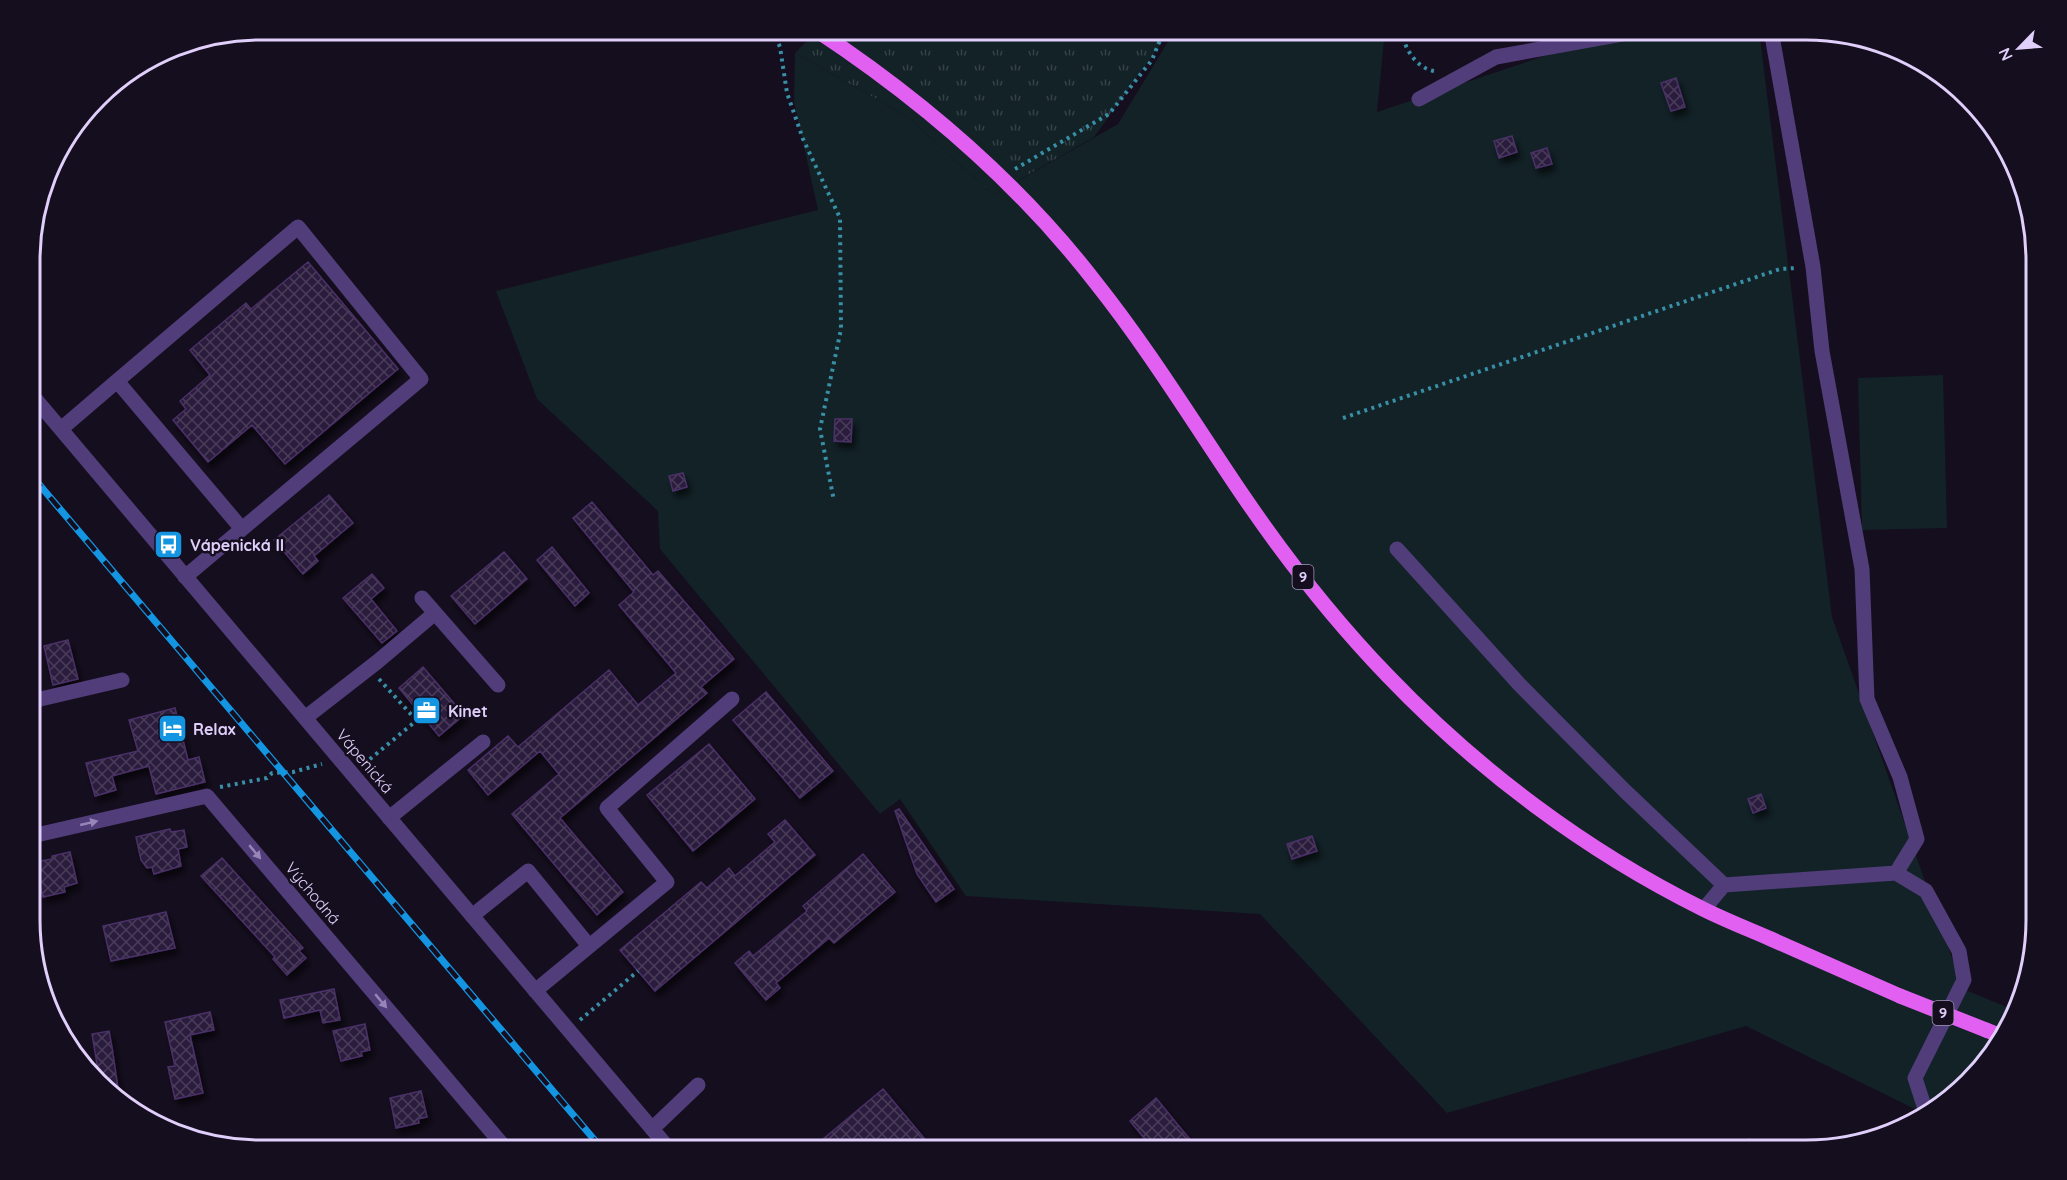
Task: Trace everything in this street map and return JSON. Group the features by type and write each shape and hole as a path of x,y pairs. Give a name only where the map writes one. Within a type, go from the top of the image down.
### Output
{"main road":[{"name":"9","path":"831,40 922,105 964,141 1055,233 1127,323 1260,519 1307,583 1388,676 1459,744 1514,789 1625,867 1704,909 1900,996 1995,1033"}],"street":[{"path":"1419,99 1496,57 1593,40"},
{"path":"1773,40 1813,267 1822,351 1862,569 1867,699 1900,777 1917,839 1896,873"},
{"path":"61,429 298,227 421,379 185,577"},
{"path":"117,381 242,529"},
{"name":"Vápenická","path":"40,404 661,1140"},
{"path":"1397,549 1519,684 1625,791 1724,885"},
{"path":"422,598 498,685"},
{"path":"305,718 435,613"},
{"path":"40,699 122,680"},
{"path":"535,991 667,882 607,808 732,699"},
{"path":"389,818 483,742"},
{"path":"40,834 207,796"},
{"name":"Východná","path":"207,796 499,1140"},
{"path":"472,916 528,871 590,946"},
{"path":"1704,909 1724,885 1896,873 1926,891 1959,951 1964,980 1915,1078 1924,1105"},
{"path":"652,1129 698,1085"}],"path":[{"path":"777,40 787,93 803,139 840,218 841,329 820,429 834,501"},
{"path":"1002,177 1109,114 1152,60 1160,40"},
{"path":"1405,40 1409,54 1427,70 1461,76"},
{"path":"1342,418 1780,269 1813,267"},
{"path":"369,668 417,721"},
{"path":"352,774 422,716"},
{"path":"207,796 214,788 267,778 272,773 293,772 301,768"},
{"path":"568,1030 638,971"}],"green space":[{"path":"808,40 1164,40 1094,137 993,195 908,117 795,53"},
{"path":"1169,40 1384,40 1377,112 1592,40 1760,40 1832,617 1963,989 2008,1008 1981,1054 1952,1085 1917,1110 1746,1026 1447,1113 1260,914 966,896 900,799 880,814 660,549 658,511 537,399 496,291 818,210 794,102 795,53 908,117 993,195 1118,124"},
{"path":"1943,375 1947,528 1862,530 1858,378"}],"building":[{"path":"1676,78 1685,107 1671,111 1661,83"},
{"path":"1512,136 1517,152 1499,158 1494,141"},
{"path":"1547,148 1552,164 1536,168 1531,153"},
{"path":"308,262 398,369 285,464 252,425 208,462 173,420 186,409 180,401 210,375 190,350 246,303 251,309"},
{"path":"835,419 852,419 851,442 834,441"},
{"path":"683,473 687,487 673,491 669,476"},
{"path":"329,495 353,523 314,556 318,561 303,574 274,540"},
{"path":"592,502 653,575 658,571 734,659 701,687 707,693 560,818 623,892 597,915 512,814 559,774 540,751 488,795 468,770 508,736 518,747 609,670 638,705 676,673 619,605 634,592 573,518"},
{"path":"552,547 589,593 575,606 537,560"},
{"path":"504,552 527,579 475,624 451,596"},
{"path":"372,574 384,588 371,599 397,631 382,643 343,598"},
{"path":"68,640 78,679 53,685 44,646"},
{"path":"423,667 464,715 439,736 399,688"},
{"path":"766,692 833,771 800,798 733,720"},
{"path":"175,708 188,760 199,757 205,782 156,794 149,766 112,776 116,790 95,796 86,763 138,751 129,720"},
{"path":"709,744 755,799 693,851 647,795"},
{"path":"1761,794 1766,808 1753,813 1748,799"},
{"path":"899,809 954,889 936,902 917,874 895,811"},
{"path":"785,820 815,855 655,991 620,950 701,882 707,888 729,868 735,876 775,842 768,834"},
{"path":"170,829 171,832 184,830 187,847 178,849 181,866 154,874 152,867 147,868 141,860 136,837"},
{"path":"1312,836 1317,851 1292,859 1287,844"},
{"path":"70,852 77,883 64,887 65,892 43,897 40,885 40,861 52,859 52,856"},
{"path":"863,854 895,892 834,943 829,938 776,983 780,988 766,1000 735,963 749,951 753,956 807,911 803,906"},
{"path":"222,858 303,948 299,951 306,958 287,975 273,959 275,957 201,876"},
{"path":"166,912 175,948 111,961 103,926"},
{"path":"334,989 340,1020 323,1023 320,1010 284,1018 280,1000"},
{"path":"210,1012 214,1030 190,1035 203,1093 175,1099 168,1067 175,1066 165,1022"},
{"path":"365,1024 370,1050 361,1052 362,1056 341,1061 333,1031"},
{"path":"109,1031 118,1087 98,1068 92,1034"},
{"path":"883,1089 926,1140 822,1140"},
{"path":"421,1091 427,1117 418,1119 419,1123 396,1128 390,1098"},
{"path":"1156,1098 1191,1140 1146,1140 1130,1121"}],"railway":[{"path":"40,485 595,1140"}],"place":[{"name":"Vápenická II","path":"169,545"},
{"name":"Kinet","path":"427,711"},
{"name":"Relax","path":"172,729"}]}
